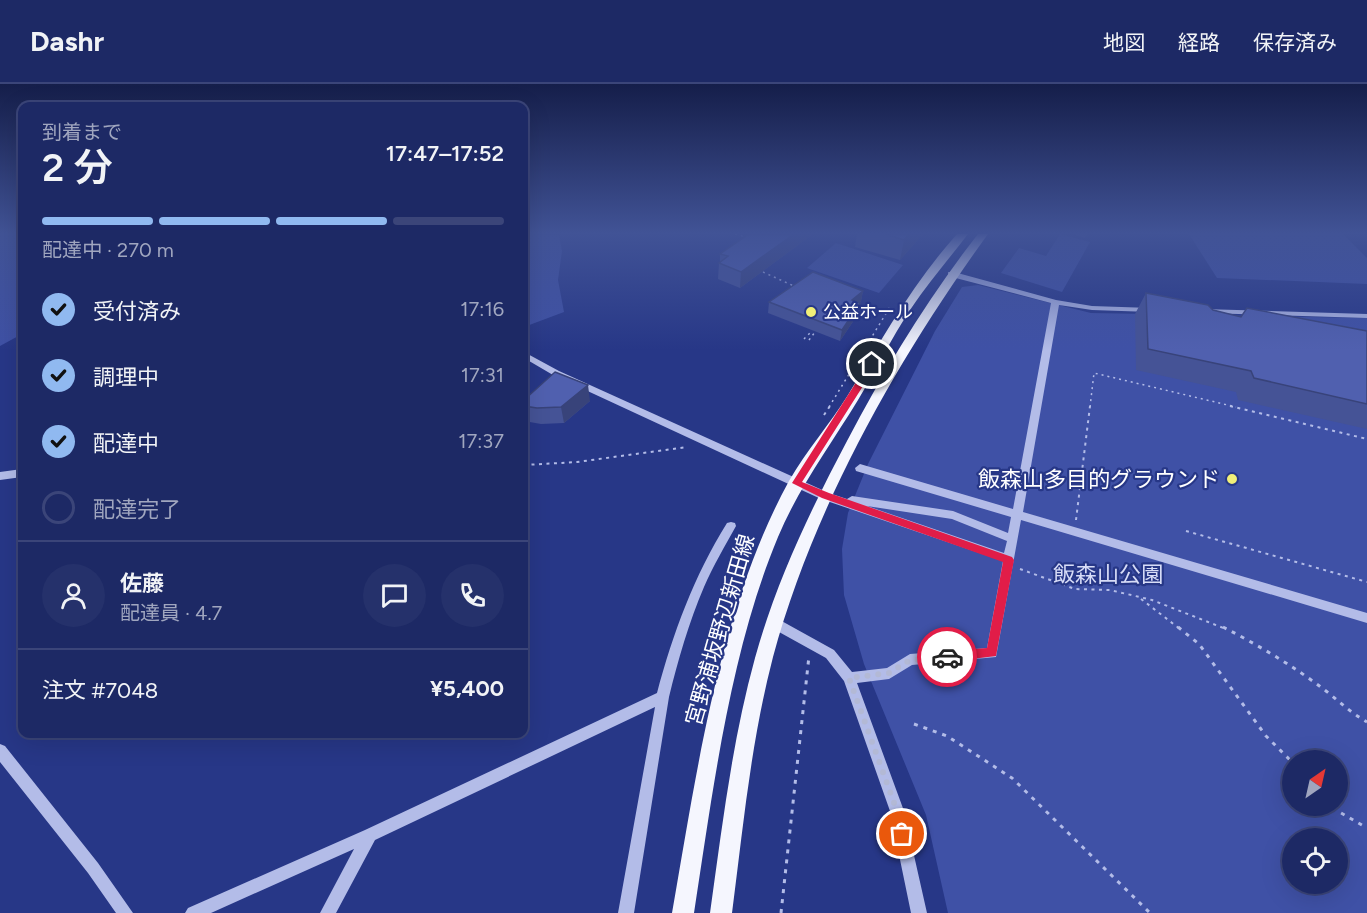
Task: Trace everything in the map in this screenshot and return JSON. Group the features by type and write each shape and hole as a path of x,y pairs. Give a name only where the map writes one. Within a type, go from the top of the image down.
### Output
{"main road":[{"name":"宮野浦坂野辺新田線","path":"683,913 707,768 727,676 750,594 770,538 796,483 852,399 903,312 930,273"},
{"path":"721,913 740,768 756,690 774,623 825,496 921,318 951,274"}],"street":[{"path":"951,274 1055,302 1092,308 1164,310"},
{"path":"849,678 889,673 910,660 992,653 1055,302"},
{"path":"1200,311 1367,316"},
{"path":"528,357 556,373 825,496 1009,560"},
{"path":"548,380 556,373"},
{"path":"860,468 1367,618"},
{"path":"0,476 18,473"},
{"path":"825,496 954,515 1012,539"},
{"path":"626,913 663,697 675,647 689,608 717,549 731,526"},
{"path":"774,623 830,654 849,678 897,811 919,913"},
{"path":"193,913 370,835 663,697"},
{"path":"0,751 93,868 125,913"},
{"path":"328,913 370,835"}],"path":[{"path":"764,273 800,289"},
{"path":"822,418 890,307"},
{"path":"804,339 814,331 809,340"},
{"path":"1074,531 1094,373 1367,439"},
{"path":"528,465 577,462 658,452 705,442"},
{"path":"1186,531 1367,582"},
{"path":"1009,560 1021,569 1075,589 1110,590 1177,608 1252,642 1326,691 1349,712 1367,722"},
{"path":"1138,597 1199,644 1266,736 1282,752"},
{"path":"781,913 810,644"},
{"path":"914,724 947,736 1012,778 1150,913"},
{"path":"1346,816 1367,828"}],"green space":[{"path":"0,273 18,273 18,336 0,346"},
{"path":"528,273 559,273 558,280 564,312 528,326"},
{"path":"820,273 896,273 879,293"},
{"path":"1001,273 1073,273 1062,292"},
{"path":"1214,273 1367,273 1367,284 1217,278"},
{"name":"飯森山公園","path":"978,285 1091,313 1367,318 1367,913 948,913 926,815 864,664 844,595 842,549 848,513 868,464 935,331 962,287"}],"building":[{"name":"公益ホール","path":"812,273 863,291 852,300 860,303 842,330 769,302"},
{"path":"1146,293 1208,305 1213,310 1241,317 1247,308 1367,331 1367,404 1254,378 1251,371 1148,349"},
{"path":"555,372 588,385 561,407 528,407 528,396"}],"way so far":[{"path":"902,834 897,811 849,678 889,673 910,660 947,657"}],"place":[{"name":"公益ホール","path":"811,312"},
{"name":"飯森山多目的グラウンド","path":"1232,479"}],"route":[{"path":"872,364 852,399 796,483 825,496 1009,560 992,653 947,657"}]}
